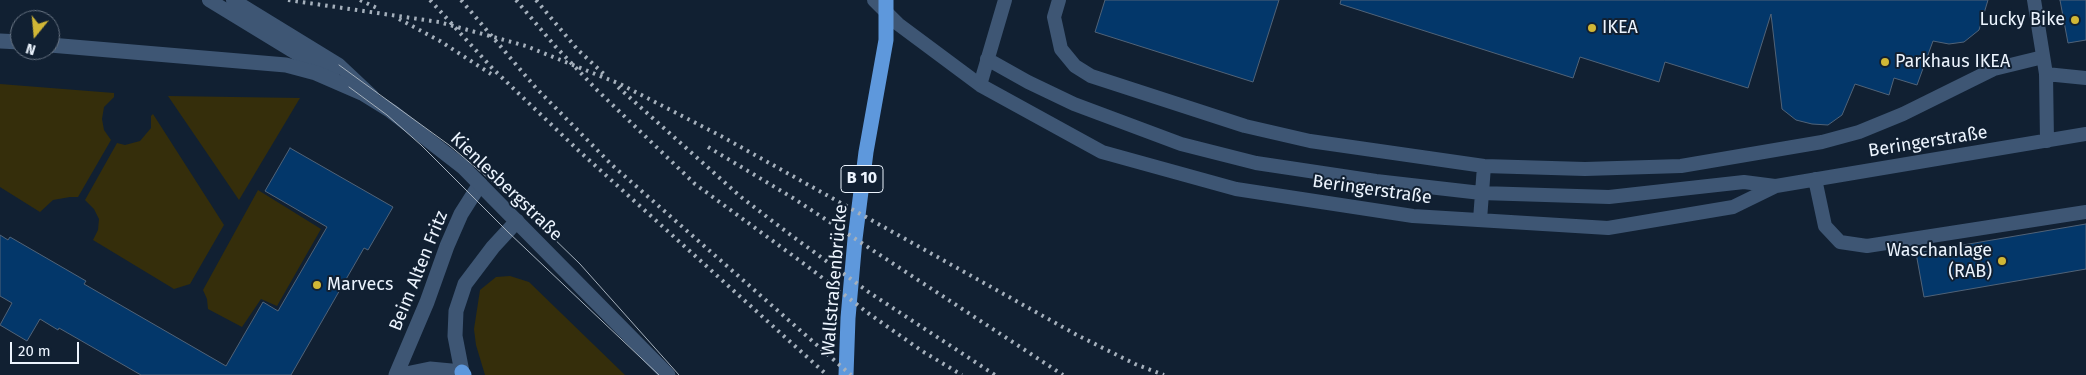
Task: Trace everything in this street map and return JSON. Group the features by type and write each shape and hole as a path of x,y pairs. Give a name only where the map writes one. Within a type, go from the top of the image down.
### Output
{"highway":[{"name":"Wallstraßenbrücke","path":"846,375 854,240 866,152 886,40 886,0"},
{"path":"837,375 848,318"}],"street":[{"name":"Kienlesbergstraße","path":"60,46 286,65 316,73 349,86 379,103 436,145 480,184 668,375"},
{"name":"Beim Alten Fritz","path":"396,375 461,214 480,184"},
{"path":"401,375 430,369 462,374 455,336 456,312 465,284 490,251 517,221"}],"lane":[{"path":"209,0 349,86"},
{"path":"233,0 339,65 379,103"},
{"name":"Beringerstraße","path":"874,0 898,24 980,85 1102,152 1236,190 1413,216 1608,228 1732,207 1776,186 2086,134"},
{"path":"980,85 1005,0"},
{"path":"1059,0 1054,17 1061,49 1076,66 1091,76 1245,126 1310,141 1484,166 1585,169 1681,166 1814,143 1859,132 1894,118 1929,103 1994,69 2043,58"},
{"path":"2034,0 2046,74 2047,141"},
{"name":"Beringerstraße","path":"987,59 1028,82 1074,104 1181,144 1256,163 1376,181 1481,193 1609,198 1744,182 1776,186"},
{"path":"2046,74 2086,78"},
{"path":"1480,220 1484,166"},
{"path":"1815,179 1825,226 1840,242 1867,246 2086,212"}],"shaded area":[{"path":"0,84 114,93 114,97 104,107 102,119 104,130 111,140 78,197 53,200 40,212 0,187"},
{"path":"168,96 300,98 239,200"},
{"path":"153,114 224,225 190,284 174,289 93,240 98,230 99,219 94,209 85,200 117,143 125,145 140,141 151,128 151,116"},
{"path":"258,190 321,229 277,306 261,299 242,327 208,309 207,299 203,290"},
{"path":"510,276 529,282 625,375 485,375 476,345 474,329 480,290 496,277"}],"building":[{"path":"1105,0 1279,0 1253,82 1095,32"},
{"path":"1341,0 1988,0 1979,30 1964,42 1949,44 1933,41 1917,85 1894,78 1889,95 1855,84 1842,115 1828,125 1796,120 1782,109 1771,14 1748,88 1665,62 1659,82 1580,57 1573,78 1340,4"},
{"name":"Lucky Bike","path":"2060,0 2086,0 2086,40 2068,43"},
{"path":"290,148 393,207 368,250 364,248 291,375 141,375 40,319 27,341 0,325 12,303 0,296 0,235 8,240 10,237 86,281 84,284 226,366 263,302 278,311 327,227 265,191"},
{"name":"Waschanlage (RAB)","path":"2086,224 2086,269 1924,297 1916,253"}],"tram line":[{"path":"339,65 449,145 514,200 580,264 679,375"},
{"path":"349,87 387,115 421,145 508,232 659,375"}],"railway":[{"path":"288,0 439,22 526,46 620,84 721,136 1077,335 1135,364 1164,375"},
{"path":"360,0 379,9"},
{"path":"430,0 493,69 579,151 827,375"},
{"path":"461,0 536,88 612,165 851,375"},
{"path":"516,0 555,46 597,90 695,184 868,313 922,351 962,375"},
{"path":"536,0 578,50 605,75"},
{"path":"399,19 440,41 491,74"},
{"path":"618,87 741,197 788,233 870,293 995,375"},
{"path":"708,147 793,198 1063,375"}],"place":[{"name":"Lucky Bike","path":"2075,20"},
{"name":"IKEA","path":"1592,28"},
{"name":"Parkhaus IKEA","path":"1885,62"},
{"name":"Waschanlage (RAB)","path":"2002,261"},
{"name":"Marvecs","path":"317,285"}]}
